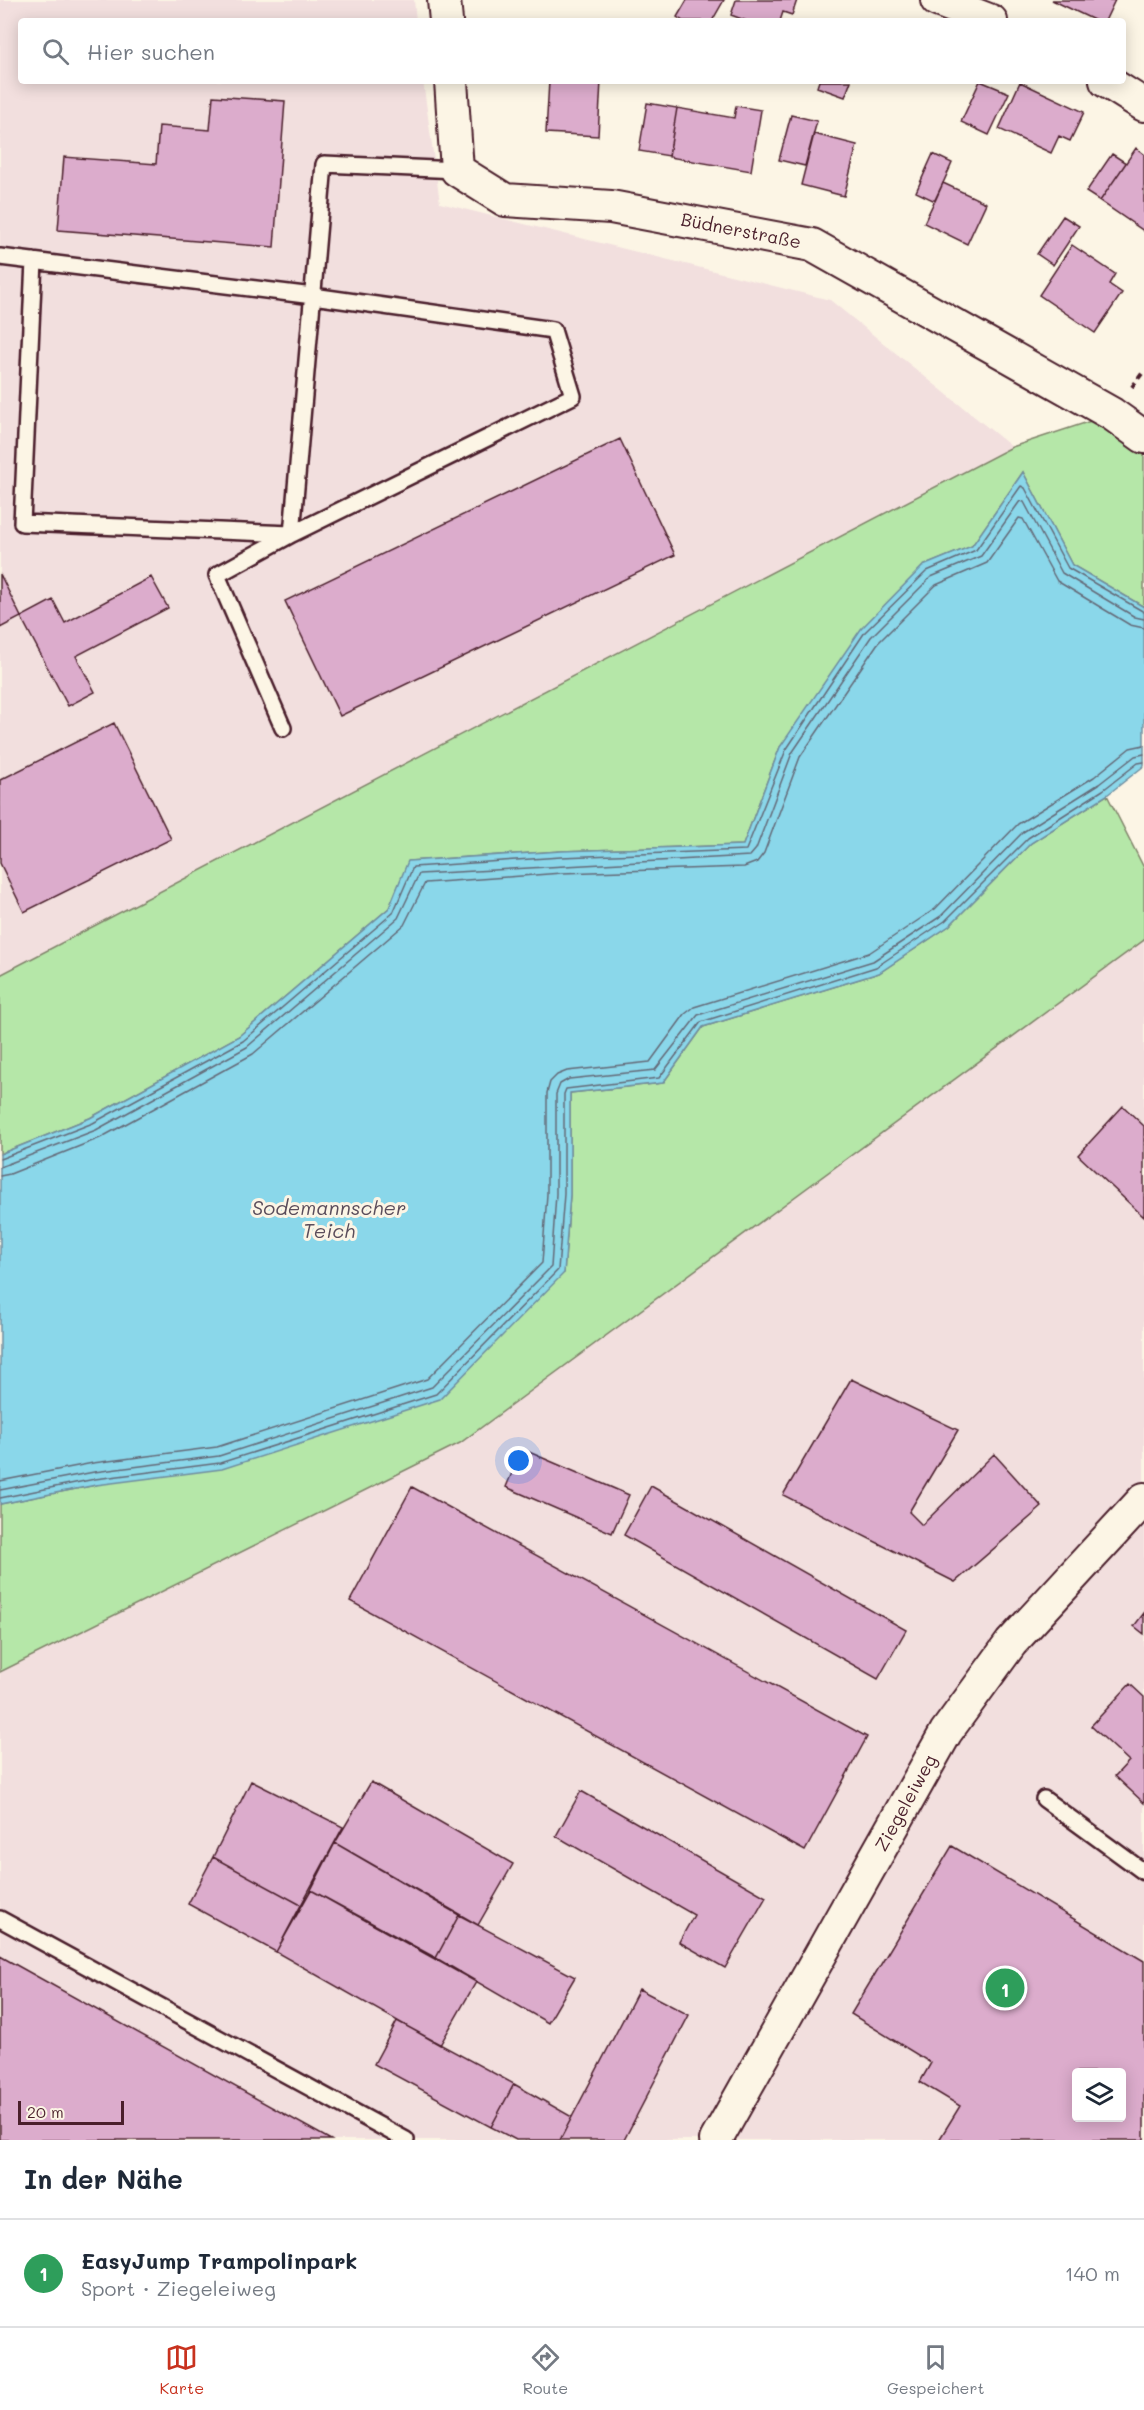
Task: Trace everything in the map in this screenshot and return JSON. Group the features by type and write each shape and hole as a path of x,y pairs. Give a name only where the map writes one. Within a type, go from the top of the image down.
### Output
{"street":[{"path":"444,0 446,18"},
{"path":"937,0 983,18"},
{"path":"450,84 457,170"},
{"path":"1111,84 1144,105"},
{"name":"Büdnerstraße","path":"457,170 506,200 611,207 812,245 1112,414 1144,437"},
{"name":"Ziegeleiweg","path":"716,2140 946,1732 1011,1644 1144,1499"}],"lane":[{"path":"292,534 324,164 457,170"},
{"path":"0,257 313,296 553,330 573,396 292,534 217,575 283,728"},
{"path":"34,261 22,523 292,534"},
{"path":"1044,1799 1144,1872"},
{"path":"0,1919 406,2140"}],"shaded area":[{"path":"0,0 414,0 416,18 18,18 18,84 423,84 440,203 830,300 1012,447 0,975"},
{"path":"1144,940 1144,2140 0,2140 0,1672 460,1443"}],"green space":[{"path":"1112,414 1144,437 1144,607 1072,565 1023,472 972,546 923,566 780,747 743,845 561,851 409,861 389,908 239,1036 90,1118 0,1154 0,975 1012,447"},
{"path":"1107,795 1144,868 1144,940 460,1443 0,1672 0,1504 96,1485 564,1273 570,1195 570,1093 663,1083 703,1027 879,973 949,926 1031,843"}],"water":[{"name":"Sodemannscher Teich","path":"1023,472 1072,565 1144,607 1144,766 1107,795 1031,843 949,926 879,973 703,1027 663,1083 570,1093 570,1195 564,1273 440,1399 222,1469 96,1485 0,1504 0,1154 90,1118 239,1036 389,908 408,861 561,851 743,845 780,747 861,629 923,566 972,546"}],"building":[{"path":"687,0 724,0 714,18 677,17"},
{"path":"736,0 797,0 792,15 783,12 781,18 739,18 731,15"},
{"path":"1052,0 1115,0 1106,18 1090,18"},
{"path":"549,84 601,84 598,136 546,133"},
{"path":"818,84 850,84 845,97 817,87"},
{"path":"979,84 987,84 1009,93 989,135 961,122"},
{"path":"1019,84 1024,84 1084,112 1070,141 1059,136 1051,153 999,129"},
{"path":"213,96 285,101 274,247 58,230 64,157 156,164 159,126 210,130"},
{"path":"647,103 677,108 669,156 639,151"},
{"path":"736,106 761,110 751,171 669,157 677,108 734,118"},
{"path":"791,115 817,121 805,166 779,160"},
{"path":"814,134 857,145 844,196 801,185"},
{"path":"1136,148 1144,154 1144,231 1100,201"},
{"path":"933,154 952,163 935,201 916,192"},
{"path":"1112,154 1126,163 1100,201 1086,192"},
{"path":"943,183 986,203 967,244 924,223"},
{"path":"1063,216 1079,226 1053,265 1037,254"},
{"path":"1072,245 1115,274 1109,284 1122,293 1095,333 1039,295"},
{"path":"620,439 675,555 340,716 285,601"},
{"path":"0,574 21,617 0,628"},
{"path":"151,577 168,608 76,656 95,692 68,706 21,617 53,600 65,623"},
{"path":"114,723 171,839 24,912 0,863 0,780"},
{"path":"1123,1106 1144,1126 1144,1217 1078,1155"},
{"path":"851,1379 958,1430 909,1512 922,1525 994,1454 1042,1507 955,1582 783,1495"},
{"path":"522,1449 629,1495 612,1533 506,1487"},
{"path":"651,1486 906,1630 878,1679 624,1535"},
{"path":"412,1487 867,1737 805,1851 350,1601"},
{"path":"1144,1613 1144,1634 1134,1626"},
{"path":"1130,1684 1144,1697 1144,1803 1115,1776 1129,1761 1091,1726"},
{"path":"251,1781 343,1827 301,1905 213,1857"},
{"path":"371,1782 513,1864 478,1925 335,1843"},
{"path":"581,1791 766,1897 725,1968 679,1942 694,1915 556,1836"},
{"path":"335,1843 459,1915 436,1958 311,1890"},
{"path":"952,1846 1144,1961 1144,2140 939,2140 960,2106 920,2082 931,2063 851,2014"},
{"path":"213,1857 301,1905 276,1952 188,1904"},
{"path":"311,1890 476,1982 440,2045 276,1952"},
{"path":"459,1915 575,1977 548,2023 436,1958"},
{"path":"0,1956 331,2140 0,2140"},
{"path":"639,1989 689,2015 624,2140 560,2140"},
{"path":"397,2021 514,2084 491,2127 374,2064"},
{"path":"514,2084 572,2117 560,2140 516,2140 491,2127"}],"place":[{"name":"EasyJump Trampolinpark","path":"1005,1988"}]}
